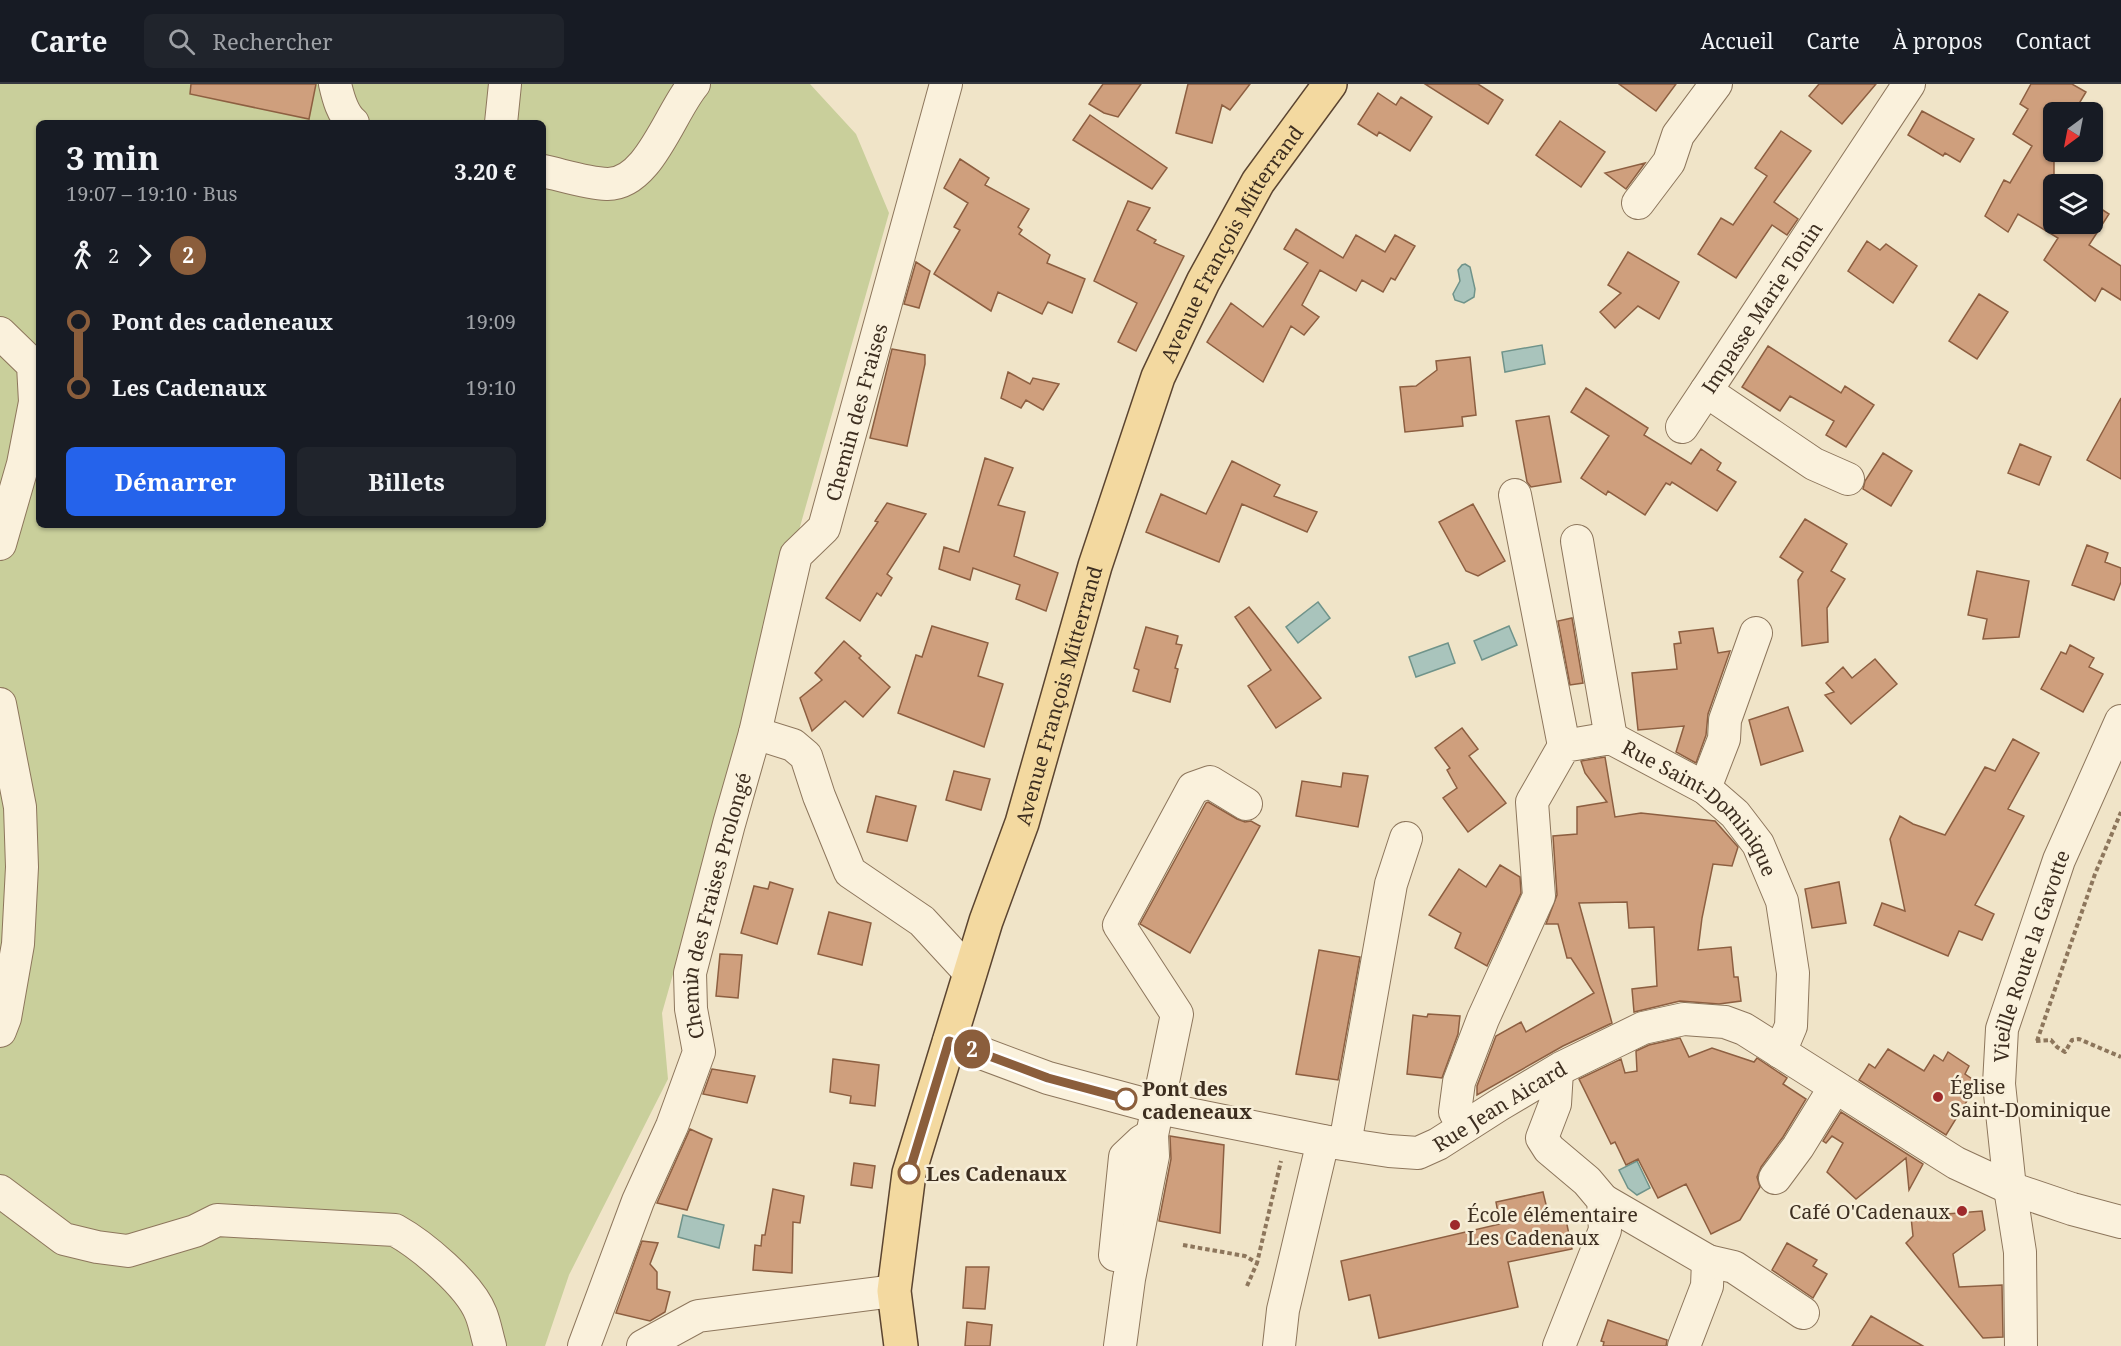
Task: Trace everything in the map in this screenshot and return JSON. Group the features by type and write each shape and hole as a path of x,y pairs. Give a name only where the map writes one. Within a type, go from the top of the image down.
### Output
{"main road":[{"name":"Avenue François Mitterrand","path":"901,1346 894,1292 909,1173 986,921 1022,823 1095,566 1158,377 1203,282 1258,182 1330,84"}],"street":[{"path":"334,84 348,120"},
{"path":"501,120 505,84"},
{"path":"546,172 608,184 628,179 643,166 694,84"},
{"name":"Chemin des Fraises","path":"755,733 796,555 824,528 946,84"},
{"path":"1638,203 1669,162 1678,135 1716,84"},
{"name":"Impasse Marie Tonin","path":"1848,479 1814,465 1706,391 1909,84"},
{"path":"0,333 33,365 35,402 23,464 0,544"},
{"path":"1682,427 1706,391"},
{"path":"1464,1127 1455,1112 1459,1082 1483,1019 1539,896 1532,802 1564,746 1515,495"},
{"path":"1577,541 1611,738"},
{"path":"1705,788 1724,739 1725,720 1756,633"},
{"path":"0,704 20,807 22,867 18,944 0,1030"},
{"name":"Vieille Route la Gavotte","path":"2021,1346 2020,1252 2010,1188 1999,1084 2002,1029 2059,860 2121,721"},
{"path":"755,733 794,745 806,756 819,796 850,872 922,921 970,973"},
{"name":"Chemin des Fraises Prolongé","path":"584,1346 638,1201 672,1126 699,1052 691,1009 690,973 755,733"},
{"name":"Rue Saint-Dominique","path":"1564,746 1611,738 1705,788 1735,814 1758,844 1782,901 1793,973 1791,1026 1780,1052"},
{"path":"1120,1346 1129,1279 1153,1156 1155,1121 1178,1014 1119,925 1193,788 1210,782 1246,804"},
{"path":"1343,1144 1391,884 1406,838"},
{"name":"Rue Jean Aicard","path":"949,1041 1155,1121 1418,1153 1438,1144 1557,1071 1643,1028 1684,1019 1725,1022 1744,1029 1941,1155 2010,1188 2072,1209 2121,1222"},
{"path":"1279,1346 1283,1310 1343,1144 1382,1046"},
{"path":"1557,1071 1555,1104 1542,1138 1549,1149 1587,1180 1604,1200 1708,1261 1734,1267 1803,1313"},
{"path":"1775,1178 1798,1147 1835,1087"},
{"path":"1105,1310 1111,1294 1125,1157 1142,1141 1155,1121"},
{"path":"0,1191 64,1239 128,1251 195,1231 217,1220 395,1230 413,1240 466,1288 481,1313 490,1346"},
{"path":"1558,1346 1605,1230 1604,1200"},
{"path":"1684,1346 1707,1286 1708,1261"},
{"path":"643,1346 698,1316 894,1292"}],"path":[{"path":"2037,1041 2095,874 2121,812"},
{"path":"2051,1040 2065,1052 2072,1040 2079,1039 2121,1057"},
{"path":"1247,1286 1257,1263 1281,1161"},
{"path":"1183,1245 1245,1256 1257,1263"}],"green space":[{"path":"0,84 810,84 856,134 889,213 662,1013 668,1079 569,1275 545,1346 0,1346"}],"water":[{"path":"1465,264 1470,267 1475,289 1474,297 1464,303 1455,300 1453,294 1460,281 1458,270"},
{"path":"1542,345 1545,364 1505,372 1502,352"},
{"path":"1318,602 1330,618 1298,643 1286,627"},
{"path":"1509,626 1517,645 1482,660 1474,641"},
{"path":"1448,643 1455,663 1416,677 1409,657"},
{"path":"1637,1161 1650,1188 1637,1195 1628,1188 1619,1170"},
{"path":"683,1215 724,1225 719,1248 678,1237"}],"building":[{"path":"191,84 316,84 309,119 190,94"},
{"path":"1103,84 1141,84 1118,117 1104,113 1089,104"},
{"path":"1188,84 1250,84 1230,110 1222,105 1212,143 1176,133"},
{"path":"1425,84 1478,84 1503,100 1488,124"},
{"path":"1619,84 1676,84 1656,111"},
{"path":"1819,84 1876,84 1842,124 1809,96"},
{"path":"2031,84 2072,84 2086,92 2080,102 2043,102 2043,162 2054,162 2054,174 2043,174 2043,229 2018,214 2008,232 1985,216 2004,180 2010,183 2032,146 2013,134 2028,109 2020,104"},
{"path":"1378,93 1396,105 1401,97 1432,117 1410,151 1379,132 1377,136 1358,124"},
{"path":"1922,111 1974,139 1960,162 1945,153 1943,156 1908,135"},
{"path":"1090,115 1167,168 1152,189 1073,140"},
{"path":"1560,121 1605,152 1581,187 1536,155"},
{"path":"1781,131 1811,151 1774,202 1798,219 1787,235 1772,225 1736,278 1698,254 1721,218 1733,225 1767,176 1755,168"},
{"path":"960,159 989,178 985,185 1029,209 1018,227 1022,230 1019,234 1050,255 1047,263 1085,279 1072,313 1048,302 1042,314 998,292 991,311 934,274 960,230 954,227 968,203 944,188"},
{"path":"1645,163 1626,189 1605,173"},
{"path":"1128,201 1150,208 1137,230 1156,240 1154,243 1184,256 1136,351 1118,342 1137,303 1094,281"},
{"path":"2103,210 2109,214 2103,223"},
{"path":"1296,229 1343,258 1356,235 1385,252 1395,235 1415,246 1395,280 1391,278 1383,292 1362,280 1356,291 1320,270 1302,305 1319,317 1304,335 1291,326 1263,382 1207,342 1231,303 1263,327 1308,263 1284,249"},
{"path":"2051,234 2096,234 2089,245 2121,266 2121,300 2102,288 2095,301 2044,260 2058,238"},
{"path":"1867,241 1880,250 1886,244 1917,266 1893,303 1848,271"},
{"path":"1628,252 1679,282 1659,319 1638,306 1615,328 1600,312 1621,293 1608,285"},
{"path":"916,262 930,271 919,308 904,304"},
{"path":"1979,294 2008,312 1977,359 1949,341"},
{"path":"1768,346 1841,393 1845,386 1874,405 1846,447 1826,435 1834,421 1790,396 1780,411 1742,387"},
{"path":"892,349 925,355 907,446 870,438"},
{"path":"1470,357 1476,415 1462,417 1463,426 1405,432 1400,387 1416,386 1437,370 1436,361"},
{"path":"1008,372 1030,384 1033,378 1059,384 1043,410 1026,400 1021,408 1001,398"},
{"path":"1586,388 1648,428 1644,435 1691,464 1701,449 1721,463 1717,470 1736,482 1717,511 1672,482 1670,485 1666,483 1645,515 1608,491 1606,495 1581,478 1609,436 1571,412"},
{"path":"2121,398 2121,479 2087,460"},
{"path":"1549,416 1561,482 1531,487 1527,482 1516,421"},
{"path":"2020,444 2051,457 2039,485 2008,473"},
{"path":"1883,453 1912,471 1891,506 1863,489 1865,481"},
{"path":"985,458 1013,468 998,505 1025,512 1014,556 1058,573 1046,611 1016,599 1020,585 973,568 970,580 939,569 944,547 959,552"},
{"path":"1232,461 1280,485 1274,496 1317,512 1307,532 1242,504 1219,562 1146,532 1161,494 1206,514"},
{"path":"887,503 926,514 887,574 892,578 881,596 877,593 860,621 826,598 878,522 875,521"},
{"path":"1473,504 1505,561 1478,576 1466,571 1439,522"},
{"path":"1805,519 1847,544 1831,571 1845,579 1827,608 1828,642 1802,646 1798,580 1803,572 1780,557"},
{"path":"2087,545 2108,553 2105,562 2121,568 2121,582 2114,600 2072,585"},
{"path":"1977,571 2029,581 2019,637 1983,639 1987,619 1968,615"},
{"path":"1249,607 1321,698 1276,728 1248,686 1271,670 1235,617"},
{"path":"1572,618 1583,683 1570,685 1558,621"},
{"path":"932,626 988,643 978,676 1003,684 984,747 898,713 916,655 922,657"},
{"path":"1146,627 1178,636 1176,644 1182,645 1175,668 1178,669 1170,702 1133,691 1139,670 1134,668"},
{"path":"1713,628 1718,653 1730,651 1708,714 1706,735 1696,763 1676,752 1684,726 1638,730 1632,673 1677,669 1674,644 1681,643 1679,632"},
{"path":"844,641 890,687 863,717 845,701 812,731 800,698 822,680 815,673"},
{"path":"2070,645 2094,658 2089,667 2103,674 2083,712 2041,689 2061,652 2066,654"},
{"path":"1875,659 1897,684 1851,724 1825,695 1834,692 1826,683 1843,667 1852,678"},
{"path":"1788,707 1803,751 1761,765 1749,720"},
{"path":"1462,728 1478,749 1469,756 1506,803 1468,832 1443,798 1457,788 1447,770 1450,768 1435,748"},
{"path":"2013,739 2039,753 2008,809 2024,816 1975,905 1994,914 1982,940 1959,931 1948,956 1874,925 1882,903 1905,911 1890,839 1900,816 1913,824 1945,835 1985,767 1995,771"},
{"path":"1605,757 1615,817 1641,813 1715,821 1738,847 1732,866 1713,864 1698,950 1731,947 1734,977 1738,977 1741,1001 1719,1004 1680,1001 1634,1012 1632,989 1657,986 1654,927 1629,928 1627,902 1579,903 1612,1023 1563,1046 1477,1095 1477,1086 1496,1036 1521,1022 1526,1032 1594,993 1571,958 1567,958 1558,924 1546,924 1557,895 1553,836 1577,834 1577,807 1607,802 1585,773 1581,761"},
{"path":"954,771 990,779 981,810 946,800"},
{"path":"1343,773 1368,776 1358,827 1296,816 1302,781 1341,787"},
{"path":"876,796 916,806 907,841 867,832"},
{"path":"1208,802 1237,819 1245,822 1251,821 1260,826 1190,953 1140,924"},
{"path":"1500,865 1520,877 1521,893 1487,966 1455,948 1461,933 1429,915 1459,869 1486,887"},
{"path":"770,882 793,889 777,944 741,933 754,886 768,889"},
{"path":"1839,882 1846,923 1812,928 1805,889"},
{"path":"829,912 871,923 862,965 818,954"},
{"path":"1319,950 1360,957 1338,1080 1296,1074"},
{"path":"720,954 742,955 738,998 716,996"},
{"path":"1428,1014 1460,1016 1458,1034 1442,1078 1407,1074 1413,1015 1427,1017"},
{"path":"1680,1038 1689,1057 1712,1048 1754,1062 1757,1058 1787,1078 1783,1084 1806,1099 1761,1167 1757,1177 1760,1187 1740,1220 1711,1234 1686,1184 1658,1198 1638,1159 1626,1165 1615,1142 1611,1144 1579,1079 1621,1059 1625,1073 1637,1071 1636,1051 1649,1045"},
{"path":"1888,1049 1924,1071 1934,1055 1943,1061 1948,1052 1969,1066 1965,1074 1978,1083 1946,1135 1859,1080 1869,1064 1875,1068"},
{"path":"833,1059 879,1065 875,1106 850,1103 851,1096 830,1092"},
{"path":"712,1069 755,1076 747,1103 703,1094"},
{"path":"1841,1112 1923,1164 1909,1190 1906,1158 1856,1199 1827,1172 1843,1143 1832,1136 1826,1143 1823,1141"},
{"path":"690,1129 712,1139 687,1210 657,1203"},
{"path":"1170,1136 1224,1145 1220,1233 1159,1221 1171,1159"},
{"path":"854,1163 875,1166 872,1188 851,1185"},
{"path":"773,1189 804,1196 800,1223 793,1222 792,1273 753,1270 755,1245 761,1246 762,1235 765,1235"},
{"path":"1543,1192 1548,1213 1564,1210 1572,1249 1508,1262 1518,1307 1379,1338 1370,1295 1349,1300 1341,1261 1500,1224 1496,1202"},
{"path":"1982,1211 1985,1230 1953,1254 1959,1287 2002,1285 2003,1337 1983,1338 1906,1243 1913,1236 1911,1217"},
{"path":"642,1241 658,1243 650,1264 657,1272 657,1289 670,1292 665,1312 650,1321 616,1313"},
{"path":"1787,1243 1817,1260 1813,1266 1827,1274 1813,1298 1772,1270"},
{"path":"966,1267 989,1267 985,1309 963,1308"},
{"path":"1871,1316 1923,1346 1852,1346"},
{"path":"1608,1320 1667,1340 1666,1346 1603,1346 1604,1342 1601,1341"},
{"path":"967,1322 992,1325 990,1346 965,1346"}],"bus line":[{"name":"2","path":"909,1173 949,1041 1048,1078 1126,1099"}],"place":[{"name":"Église Saint-Dominique","path":"1938,1097"},
{"name":"Pont des cadeneaux","path":"1126,1099"},
{"name":"Les Cadenaux","path":"909,1173"},
{"name":"Café O'Cadenaux","path":"1962,1211"},
{"name":"École élémentaire Les Cadenaux","path":"1455,1225"}]}
